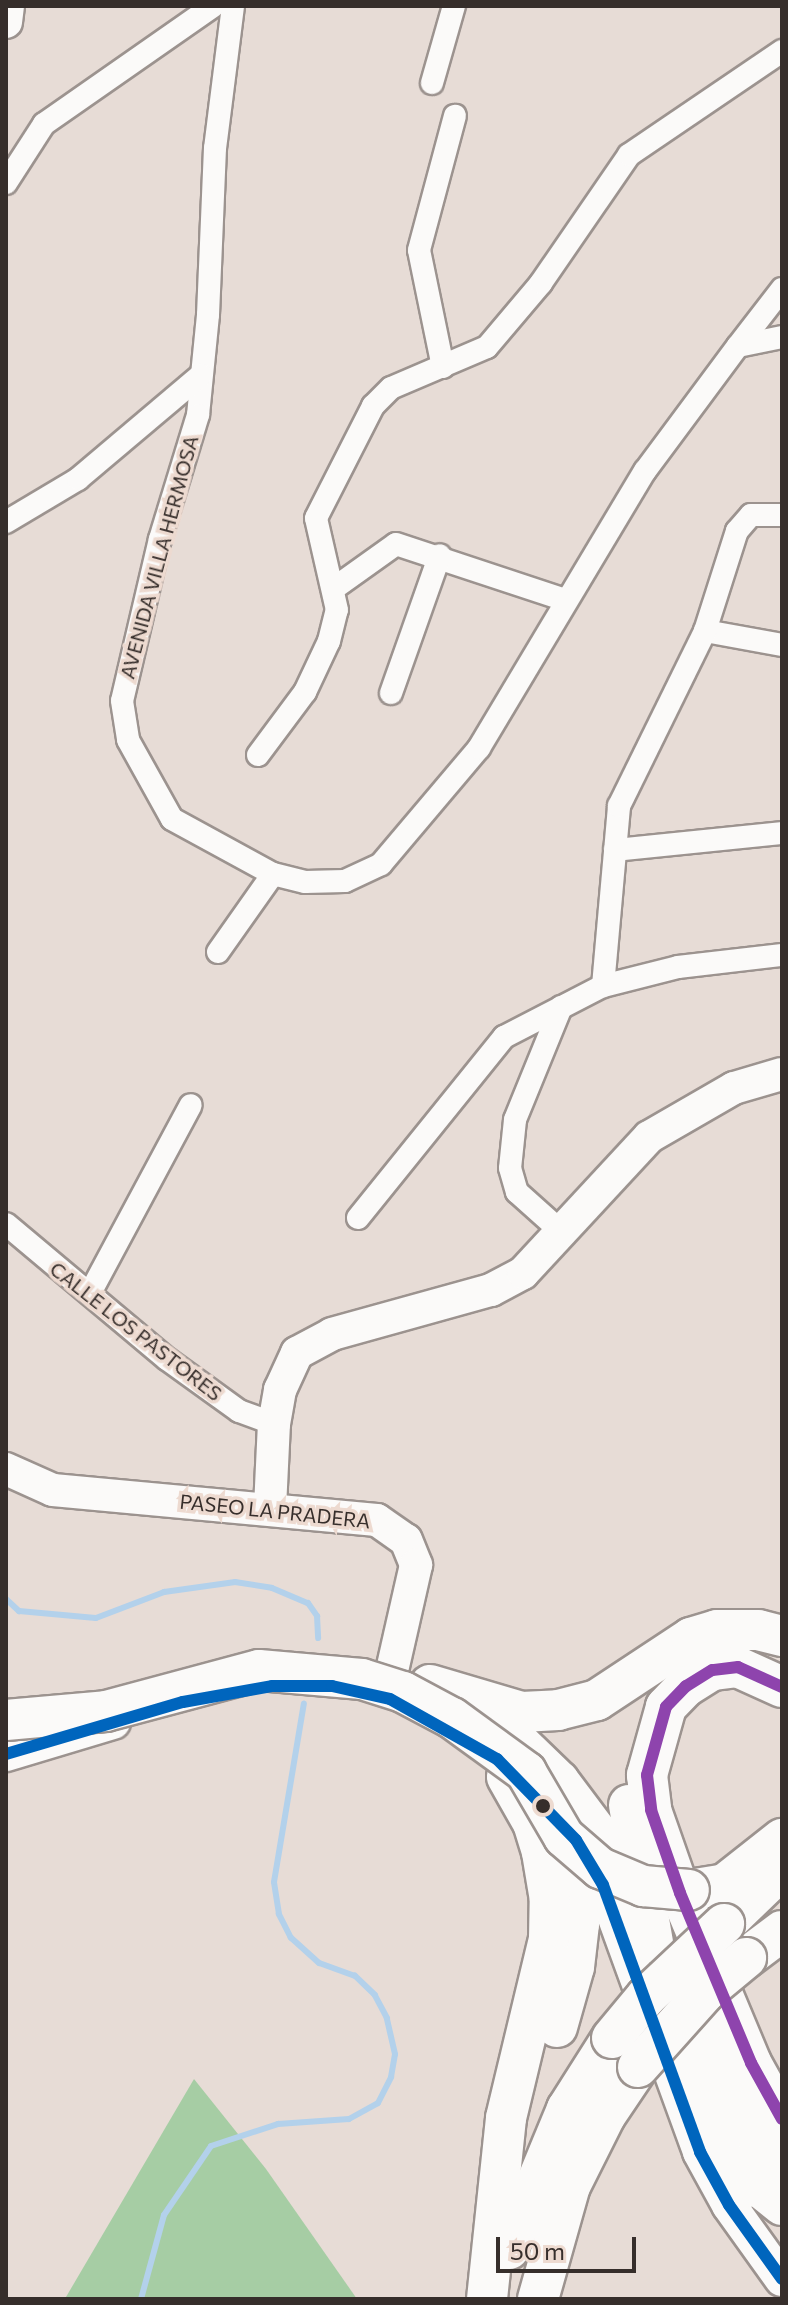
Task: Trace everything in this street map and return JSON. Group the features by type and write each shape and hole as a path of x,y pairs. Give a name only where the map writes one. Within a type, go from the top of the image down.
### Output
{"highway":[{"path":"430,1685 522,1712 558,1710 597,1700 691,1638 717,1630 782,1636"},
{"path":"653,1943 628,1792 629,1760 642,1718 668,1679 710,1656 737,1651 782,1667"},
{"path":"782,1687 738,1667 712,1670 686,1686 666,1707 647,1775 651,1810 680,1893 751,2063 782,2119"},
{"path":"6,1720 106,1711 259,1670 362,1679 403,1692 452,1718 526,1772 564,1837 579,1924 574,1967 491,2231 487,2299"},
{"path":"497,1759 533,1823 550,1900 543,1979 506,2118 499,2206"},
{"path":"564,1837 614,1874 643,1886 689,1890 725,1884 782,1839"},
{"path":"497,2299 534,2180 567,2109 612,2038 646,1997 782,1869"},
{"path":"727,1922 782,1891"},
{"path":"538,2299 570,2186 605,2116 638,2067 706,1991 771,1940"},
{"path":"669,1988 693,2020 759,2141 782,2170"},
{"path":"736,2168 782,2205"}],"main road":[{"path":"6,1711 150,1686 256,1658 309,1659 392,1671 430,1685 503,1723 561,1779 609,1843 653,1943 736,2168 782,2245"},
{"path":"6,1754 183,1702 272,1686 332,1686 390,1699 497,1759 576,1840 603,1885 700,2152 729,2205 782,2279"}],"street":[{"path":"6,22 8,6"},
{"path":"6,183 44,124 213,6"},
{"name":"AVENIDA VILLA HERMOSA","path":"233,6 216,134 198,415 160,539 122,701 128,740 172,819 273,874 305,882 345,881 381,864 479,748 645,471 782,289"},
{"path":"432,83 454,6"},
{"path":"258,755 305,692 329,641 337,610 320,553 316,518 373,406 391,388 487,347 541,283 629,155 782,51"},
{"path":"443,367 419,250 455,116"},
{"path":"738,346 782,337"},
{"path":"6,522 78,479 201,375"},
{"path":"603,986 619,806 635,764 705,631 745,519 782,515"},
{"path":"333,589 396,544 440,555 565,600"},
{"path":"391,693 440,555"},
{"path":"705,631 782,645"},
{"path":"615,850 782,833"},
{"path":"218,952 273,874"},
{"path":"358,1218 504,1037 603,986 678,967 782,955"},
{"path":"561,1007 515,1120 510,1168 517,1192 564,1234"},
{"path":"270,1508 274,1424 287,1370 312,1341 491,1290 538,1262 649,1137 720,1094 782,1074"},
{"path":"90,1293 191,1105"},
{"name":"CALLE LOS PASTORES","path":"6,1224 29,1248 214,1393 239,1411 274,1424"},
{"name":"PASEO LA PRADERA","path":"6,1469 53,1490 377,1520 406,1540 416,1579 392,1671"},
{"path":"6,1732 49,1724 150,1686"}],"green space":[{"path":"194,2079 266,2169 357,2299 66,2297"}],"waterway":[{"path":"6,1599 19,1611 96,1618 164,1592 235,1582 272,1588 308,1603 317,1616 318,1638"},
{"path":"141,2299 164,2215 211,2146 278,2124 349,2119 378,2103 391,2077 395,2054 387,2018 375,1995 355,1976 319,1963 291,1938 279,1914 274,1882 304,1703"}],"transit line":[{"path":"782,1687 738,1667 712,1670 686,1686 666,1707 647,1775 651,1810 680,1893 751,2063 782,2119"},
{"path":"6,1754 183,1702 272,1686 332,1686 390,1699 497,1759 576,1840 603,1885 700,2152 729,2205 782,2279"}]}
